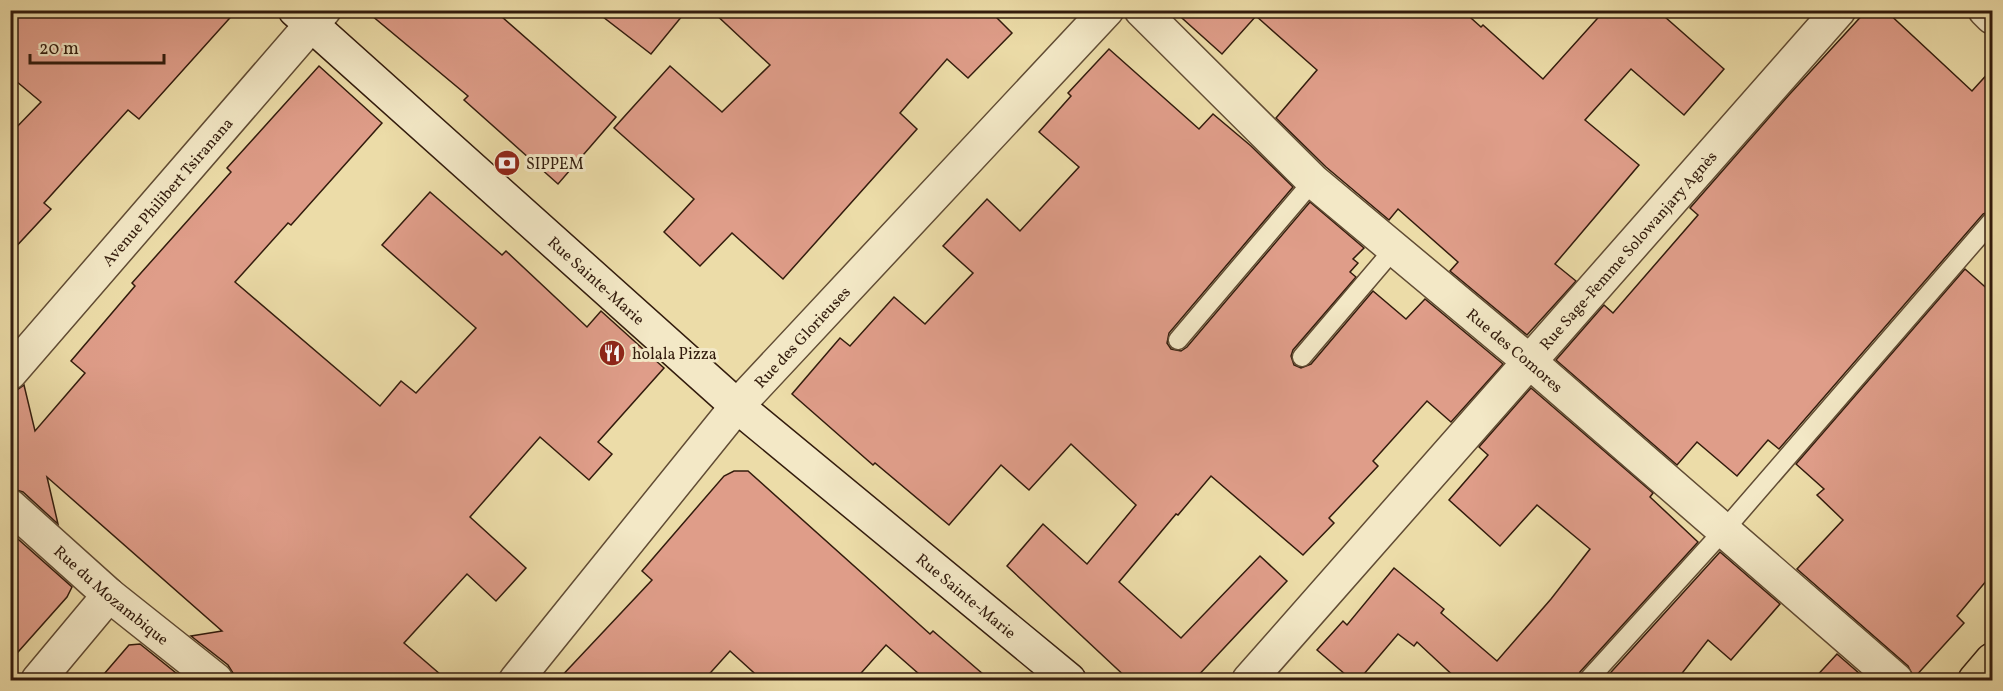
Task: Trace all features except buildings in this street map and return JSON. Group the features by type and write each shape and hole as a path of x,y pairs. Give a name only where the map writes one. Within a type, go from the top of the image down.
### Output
{"main road":[{"path":"1975,681 1992,660"}],"street":[{"name":"Rue des Glorieuses","path":"516,681 737,406 1107,10"},
{"name":"Rue des Comores","path":"1141,10 1313,180 1725,529 1896,681"},
{"name":"Rue Sage-Femme Solowanjary Agnès","path":"1250,681 1839,10"},
{"path":"1985,10 1992,17"},
{"name":"Rue Sainte-Marie","path":"310,15 737,406 1069,681"},
{"name":"Avenue Philibert Tsiranana","path":"10,373 310,15"},
{"name":"Rue du Mozambique","path":"10,506 110,595 216,681"},
{"path":"38,681 110,595"}],"lane":[{"path":"1178,340 1313,180"},
{"path":"1588,681 1725,529 1992,221"},
{"path":"1302,357 1394,249"}],"place":[{"name":"SIPPEM","path":"507,163"},
{"name":"holala Pizza","path":"612,353"}]}
